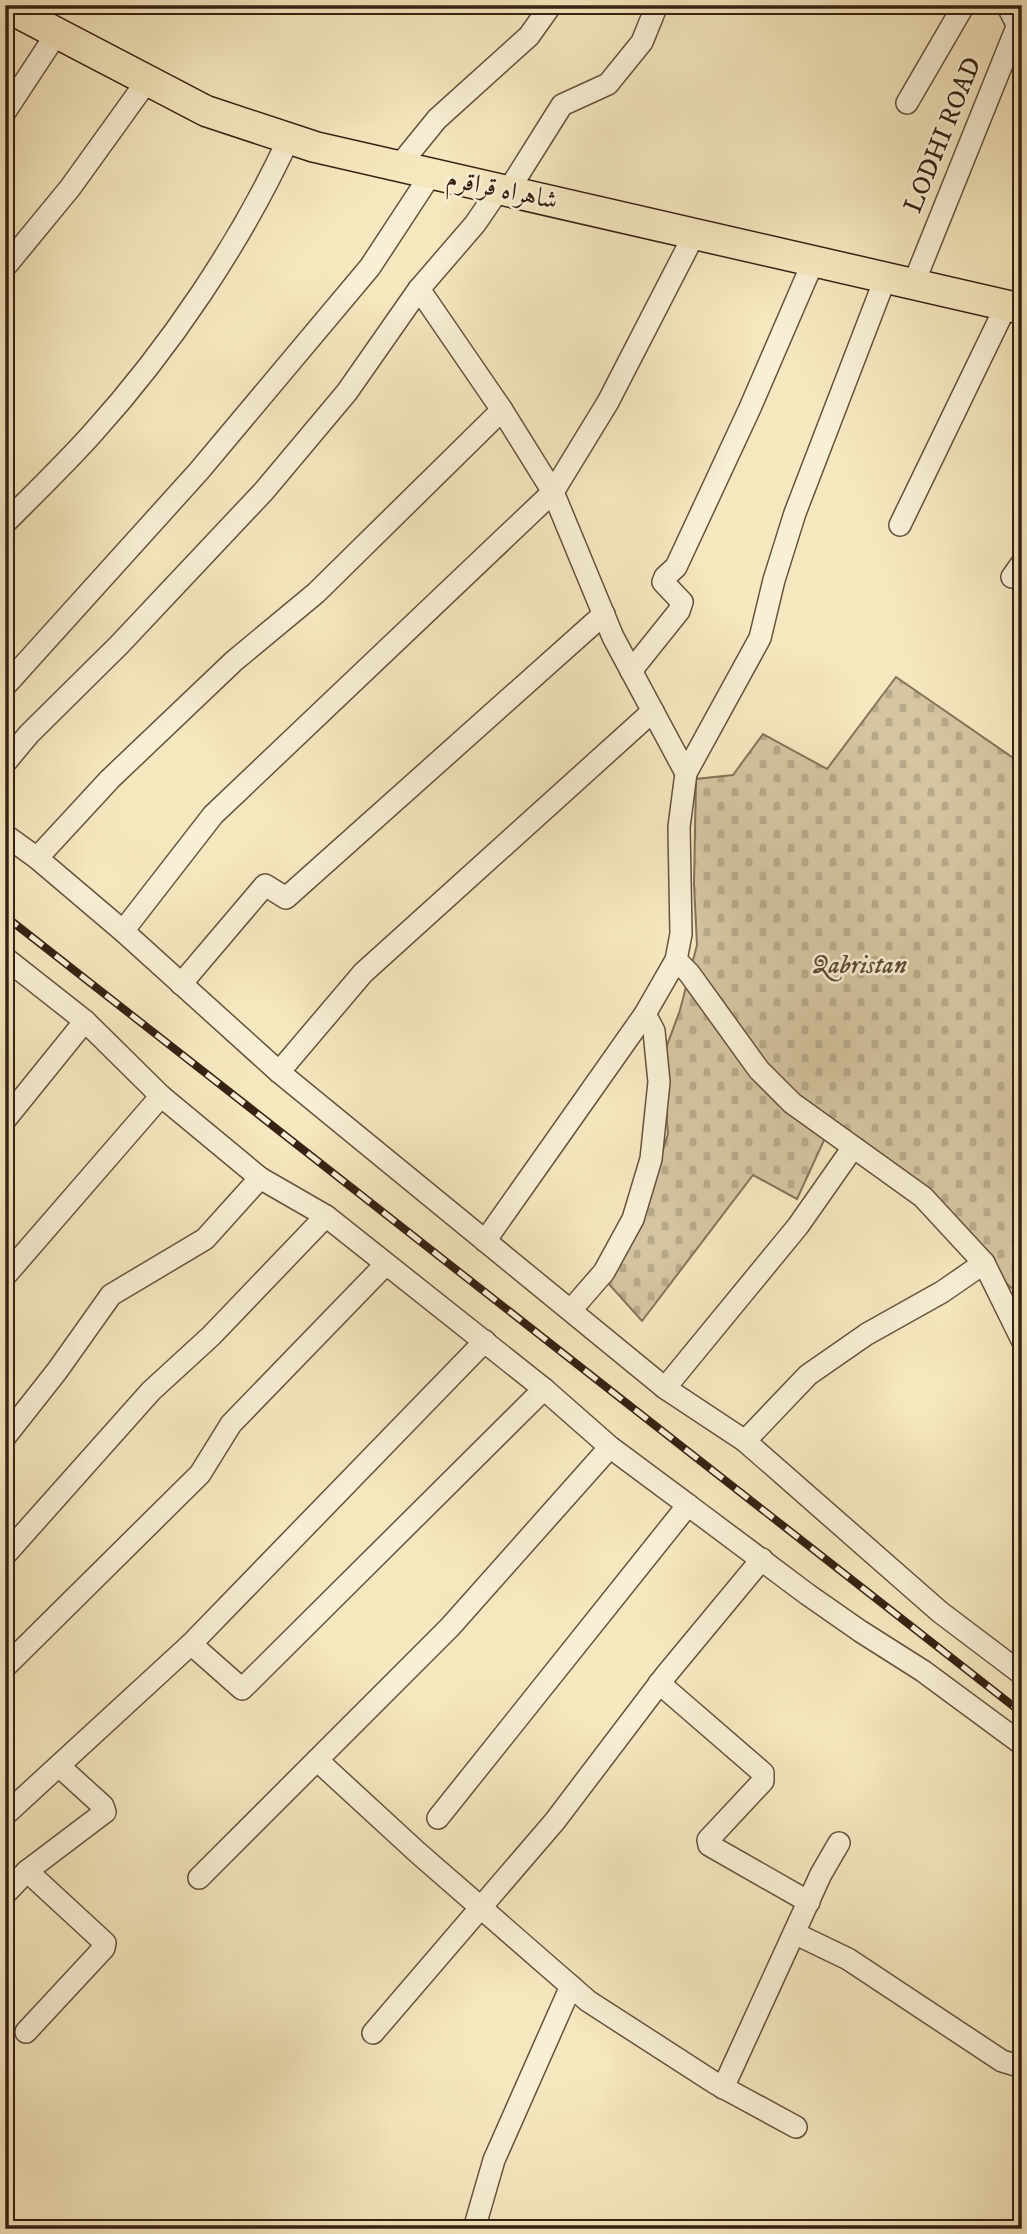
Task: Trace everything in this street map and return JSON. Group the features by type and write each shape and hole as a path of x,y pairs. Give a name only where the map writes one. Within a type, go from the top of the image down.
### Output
{"highway":[{"name":"شاہراہ قراقرم","path":"5,6 206,111 289,138 398,167 1014,308"}],"street":[{"path":"398,167 437,119 529,36 551,5"},
{"path":"5,763 29,734 119,645 264,491 347,393 419,289 503,190 562,105 608,84 642,41 657,5"},
{"path":"907,103 964,5"},
{"name":"LODHI ROAD","path":"686,773 760,638 774,580 795,513 899,282 1019,30 1007,5"},
{"path":"5,112 57,33"},
{"path":"5,267 70,188 148,81"},
{"path":"5,523 91,436 165,346 253,207 289,138"},
{"path":"5,686 200,471 361,278 431,174"},
{"path":"123,932 213,815 553,492 608,402 695,233"},
{"path":"631,671 679,611 682,601 663,582 676,567 750,408 813,262"},
{"path":"419,289 502,410 553,492 604,614 631,671 686,773 679,827 681,934 676,960 645,1014 485,1241"},
{"path":"900,525 1014,308"},
{"path":"37,858 110,779 234,661 316,593 502,410"},
{"path":"181,984 265,885 286,898 604,614"},
{"path":"279,1072 363,973 653,711"},
{"path":"5,835 37,858 123,932 279,1072 664,1388 745,1441 940,1612 1022,1674"},
{"path":"5,958 85,1021 161,1096 260,1178 326,1216 485,1341 610,1447 860,1631 923,1671 1022,1744"},
{"path":"676,960 689,973 760,1070 792,1103 852,1149 923,1197 984,1263 1022,1340"},
{"path":"571,1310 604,1272 633,1219 651,1159 659,1082 654,1031 645,1014"},
{"path":"5,1120 85,1021"},
{"path":"5,1276 161,1096"},
{"path":"664,1388 798,1226 852,1149"},
{"path":"5,1437 57,1371 111,1295 205,1240 260,1178"},
{"path":"5,1555 151,1391 211,1336 326,1216"},
{"path":"745,1441 808,1375 867,1334 942,1292 984,1263"},
{"path":"5,1667 200,1474 231,1424 386,1264"},
{"path":"5,1815 191,1644 485,1341"},
{"path":"191,1644 243,1689 544,1389"},
{"path":"199,1878 450,1627 610,1447"},
{"path":"438,1818 688,1505"},
{"path":"373,2033 555,1821 659,1683 762,1559"},
{"path":"659,1683 762,1773 763,1781 708,1840 709,1845 809,1902"},
{"path":"317,1760 571,1986 723,2088 796,2127"},
{"path":"5,1894 27,1871 105,1812 103,1806 59,1766"},
{"path":"723,2088 838,1843"},
{"path":"26,2032 104,1948 105,1943 27,1871"},
{"path":"796,1934 848,1959 1002,2061 1022,2067"},
{"path":"474,2229 494,2160 571,1986"}],"green space":[{"name":"Qabristan","path":"896,677 1022,764 1022,1295 830,1127 797,1199 753,1175 642,1321 608,1283 642,1214 668,1134 662,1059 680,1010 697,945 694,884 696,779 733,775 763,734 827,769"}],"railway":[{"path":"5,916 1022,1713"}]}
